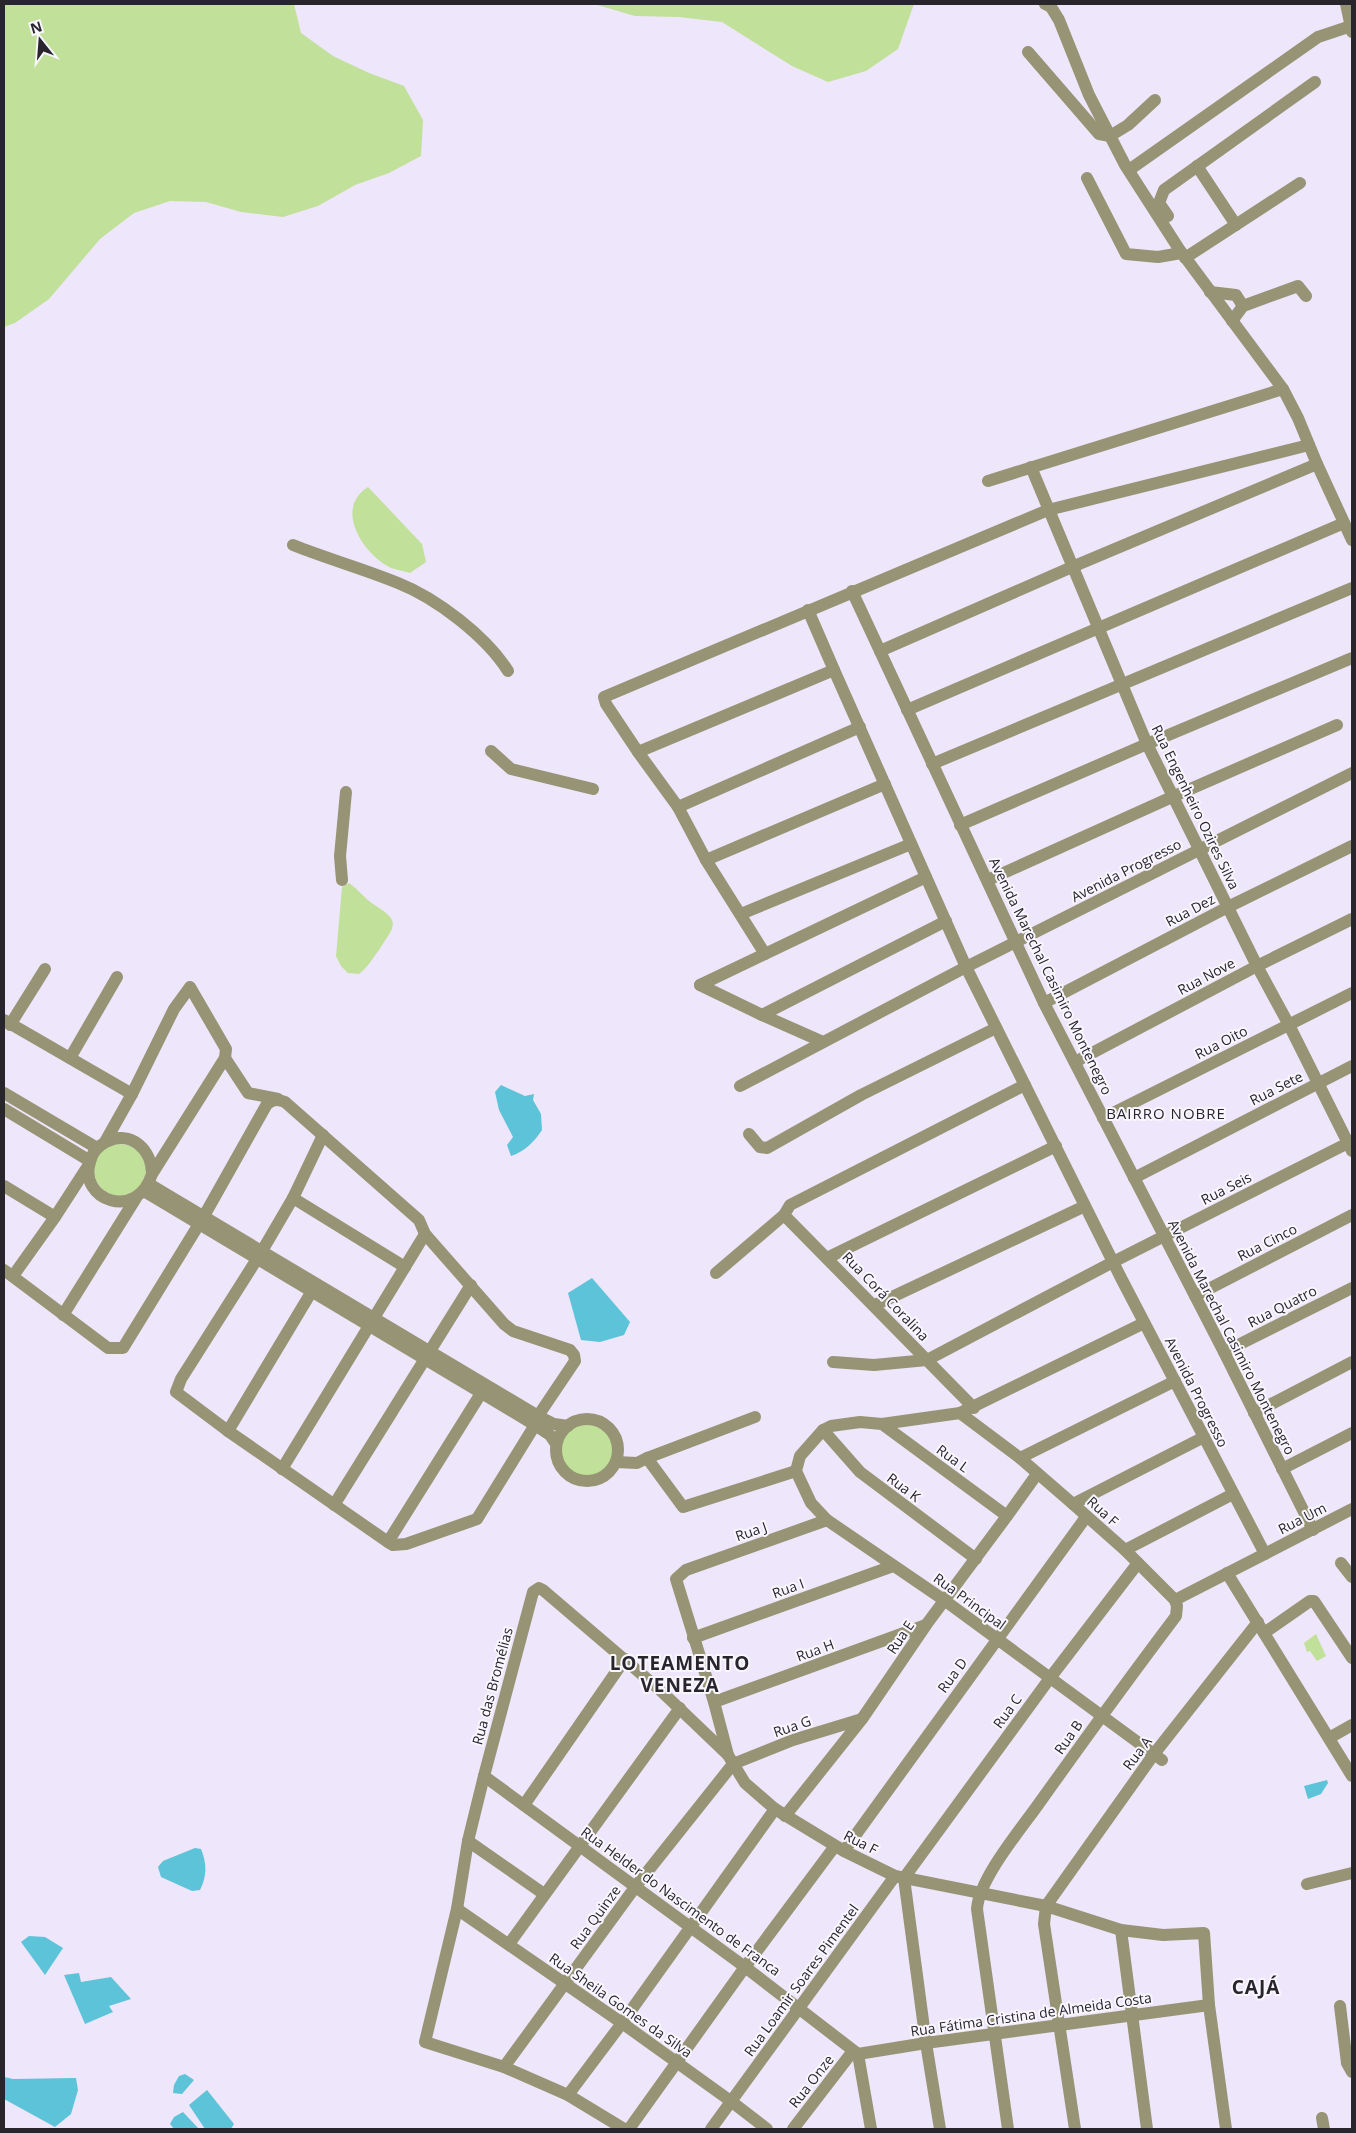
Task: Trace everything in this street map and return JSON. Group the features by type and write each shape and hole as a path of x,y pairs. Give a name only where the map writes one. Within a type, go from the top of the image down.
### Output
{"street":[{"path":"1129,170 1318,37 1352,29 1346,4"},
{"path":"1049,5 1059,20 1081,77 1129,170 1210,292 1283,390 1352,540"},
{"path":"1028,52 1099,134 1110,136 1128,125 1155,100"},
{"path":"1186,255 1160,203 1164,190 1315,82"},
{"path":"1197,166 1236,225"},
{"path":"1086,178 1126,254 1158,257 1186,255 1300,183"},
{"path":"1232,321 1243,306 1298,286 1306,296"},
{"path":"1210,292 1236,295 1243,306"},
{"path":"988,481 1283,390"},
{"path":"765,954 706,860 678,807 638,752 606,704 604,697 1048,510 1309,445"},
{"path":"880,651 1072,567 1317,464"},
{"name":"Rua Engenheiro Ozires Silva","path":"1031,467 1147,744 1172,797 1257,966 1351,1145"},
{"path":"907,710 1099,626 1344,523"},
{"path":"293,545 327,559 400,584 435,603 471,630 493,650 508,671"},
{"path":"932,764 1352,588"},
{"name":"Avenida Marechal Casimiro Montenegro","path":"852,591 1044,1003 1165,1236 1313,1530"},
{"name":"Avenida Progresso","path":"808,610 966,967 1144,1323 1265,1554"},
{"path":"960,824 1352,658"},
{"path":"638,752 834,670"},
{"path":"988,880 1337,725"},
{"path":"678,807 860,727"},
{"path":"490,751 511,769 593,790"},
{"name":"Avenida Progresso","path":"740,1086 966,967 1352,773"},
{"path":"706,860 885,784"},
{"path":"342,880 340,856 346,792"},
{"path":"741,914 911,844"},
{"name":"Rua Dez","path":"1044,1003 1228,907 1352,846"},
{"path":"823,1042 762,1015 700,984 926,877"},
{"name":"Rua Nove","path":"1075,1062 1257,966 1352,919"},
{"path":"762,1015 946,921"},
{"path":"46,969 7,1023 132,1094"},
{"path":"70,1058 117,977"},
{"path":"62,1315 226,1058 226,1049 190,987 174,1009 132,1094 101,1145 55,1217 8,1273 62,1315 108,1348 123,1348 201,1220 267,1104 274,1100 280,1100"},
{"name":"Rua Oito","path":"1103,1118 1352,993"},
{"path":"749,1134 760,1147 767,1148 861,1095 996,1028"},
{"path":"226,1058 248,1093 285,1102 324,1135 419,1220 425,1234 497,1317 513,1331 570,1350 574,1355 574,1361 477,1520 406,1544 393,1545 388,1542 228,1431 176,1392 181,1379 293,1198 324,1135"},
{"name":"Rua Sete","path":"1134,1178 1352,1066"},
{"path":"716,1273 787,1210 1025,1085"},
{"path":"4,1093 101,1145"},
{"path":"4,1109 89,1163"},
{"path":"89,1163 89,1176 92,1186 98,1193 116,1202 126,1201 145,1187 152,1164 142,1147 134,1141 124,1138 114,1138 101,1145"},
{"name":"Rua Seis","path":"927,1360 1113,1262 1351,1145"},
{"path":"827,1258 1056,1146"},
{"path":"4,1186 55,1217"},
{"path":"145,1187 537,1421 556,1444"},
{"path":"293,1198 405,1267"},
{"path":"875,1305 1085,1206"},
{"name":"Rua Corá Coralina","path":"787,1210 827,1258 974,1408"},
{"name":"Rua Cinco","path":"1195,1296 1352,1215"},
{"path":"282,1469 425,1234"},
{"path":"334,1505 471,1285"},
{"path":"228,1431 314,1288"},
{"name":"Rua Quatro","path":"1224,1352 1352,1288"},
{"path":"647,1458 683,1507 796,1471 800,1456 823,1430 831,1426 851,1423 882,1424 960,1413 974,1408 1144,1323"},
{"path":"833,1362 874,1365 927,1360"},
{"path":"1254,1413 1352,1362"},
{"path":"1020,1458 1175,1381"},
{"path":"388,1542 484,1389"},
{"name":"Rua F","path":"960,1413 1020,1458 1073,1504 1125,1550 1175,1600"},
{"path":"616,1462 637,1463 755,1417"},
{"path":"588,1419 608,1427 615,1436 618,1446 616,1462 606,1475 586,1482 566,1474 559,1465 556,1455 556,1444 568,1426 588,1419"},
{"path":"537,1421 568,1426"},
{"name":"Rua L","path":"882,1424 1007,1516"},
{"name":"Rua K","path":"823,1430 860,1472 976,1559"},
{"path":"1282,1469 1352,1433"},
{"path":"1073,1504 1204,1437"},
{"name":"Rua Principal","path":"796,1471 811,1503 827,1520 944,1600 1158,1757"},
{"name":"Rua E","path":"568,2095 690,1927 780,1812 862,1718 926,1625 1037,1474"},
{"path":"1125,1550 1233,1494"},
{"name":"Rua Um","path":"1228,1573 1352,1509"},
{"name":"Rua D","path":"629,2129 745,1967 839,1849 1086,1517"},
{"name":"Rua J","path":"686,1570 827,1520"},
{"name":"Rua C","path":"899,1877 1138,1563"},
{"path":"1341,1563 1352,1576"},
{"name":"Rua I","path":"693,1638 893,1566"},
{"name":"Rua F","path":"686,1570 677,1576 676,1583 731,1760 745,1783 780,1812 839,1849 899,1877 1046,1906 1121,1930 1163,1935 1204,1933 1209,2005"},
{"path":"1175,1600 1228,1573 1352,1776"},
{"name":"Rua das Bromélias","path":"504,2067 425,2042 456,1909 468,1841 533,1592 543,1590 625,1659 680,1708 731,1760"},
{"name":"Rua B","path":"980,1893 999,1861 1102,1715 1176,1616 1177,1606 1175,1600"},
{"name":"Rua A","path":"1046,1906 1158,1757 1261,1627 1310,1601 1314,1601 1352,1658"},
{"name":"Rua H","path":"714,1702 926,1625"},
{"path":"524,1805 625,1659"},
{"path":"509,1944 680,1708"},
{"name":"Rua G","path":"731,1760 862,1718"},
{"path":"1329,1738 1352,1725"},
{"name":"Rua Quinze","path":"504,2067 731,1760"},
{"name":"Rua Helder do Nascimento de Franca","path":"484,1776 745,1967 855,2052"},
{"path":"468,1841 544,1894"},
{"path":"1307,1884 1352,1873"},
{"path":"899,1877 940,2129"},
{"name":"Rua Loamir Soares Pimentel","path":"711,2129 799,2008 899,1877"},
{"path":"980,1893 977,1909 1008,2129"},
{"path":"1046,1906 1044,1924 1075,2129"},
{"name":"Rua Sheila Gomes da Silva","path":"456,1909 622,2023 767,2129"},
{"path":"1121,1930 1147,2129"},
{"path":"1209,2005 1226,2129"},
{"name":"Rua Fátima Cristina de Almeida Costa","path":"855,2052 1209,2005"},
{"path":"1340,2006 1347,2063 1352,2072"},
{"path":"855,2052 871,2129"},
{"name":"Rua Onze","path":"793,2129 855,2052"},
{"path":"504,2067 568,2095 624,2129"}],"green space":[{"path":"4,4 294,4 301,33 333,56 369,73 404,86 423,120 421,156 389,173 355,185 318,206 283,217 241,212 206,202 170,201 134,213 100,239 49,299 15,323 4,327"},
{"path":"594,4 914,4 898,49 866,71 828,82 792,66 722,22 679,17 635,16"},
{"path":"368,487 422,544 426,562 410,573 391,568 381,562 371,553 356,531 353,507 358,496"},
{"path":"349,883 388,915 393,924 389,935 379,950 359,974 348,973 341,966 336,956 342,887"},
{"path":"120,1144 130,1146 138,1152 144,1160 146,1170 144,1180 138,1188 130,1194 120,1196 110,1194 102,1188 96,1180 94,1170 96,1160 102,1152 110,1146"},
{"path":"582,1424 592,1424 606,1431 613,1445 613,1455 606,1469 592,1476 582,1476 572,1472 565,1465 561,1455 561,1445 565,1435 572,1428"},
{"path":"1316,1634 1326,1656 1317,1661 1310,1651 1307,1652 1304,1643"}],"water":[{"path":"501,1085 525,1096 534,1094 533,1100 541,1114 542,1130 525,1149 511,1156 507,1145 513,1137 499,1110 495,1092"},
{"path":"592,1278 630,1322 624,1335 600,1342 581,1340 568,1293"},
{"path":"1327,1780 1328,1783 1321,1794 1308,1799 1304,1786"},
{"path":"195,1848 201,1849 205,1865 204,1880 200,1890 192,1891 161,1877 158,1867 163,1861"},
{"path":"29,1936 45,1937 63,1948 45,1975 21,1942"},
{"path":"79,1973 81,1982 111,1977 131,1999 109,2006 113,2012 85,2024 64,1975"},
{"path":"185,2074 194,2080 182,2094 173,2093 174,2085 179,2076"},
{"path":"4,2077 13,2079 76,2078 78,2090 71,2114 55,2127 4,2099"},
{"path":"207,2090 234,2124 231,2129 205,2129 189,2105"},
{"path":"183,2112 199,2129 174,2129 170,2124 174,2117"}],"district":[{"name":"BAIRRO NOBRE","path":"1166,1113"},
{"name":"LOTEAMENTO VENEZA","path":"680,1674"},
{"name":"CAJÁ","path":"1256,1987"}]}
